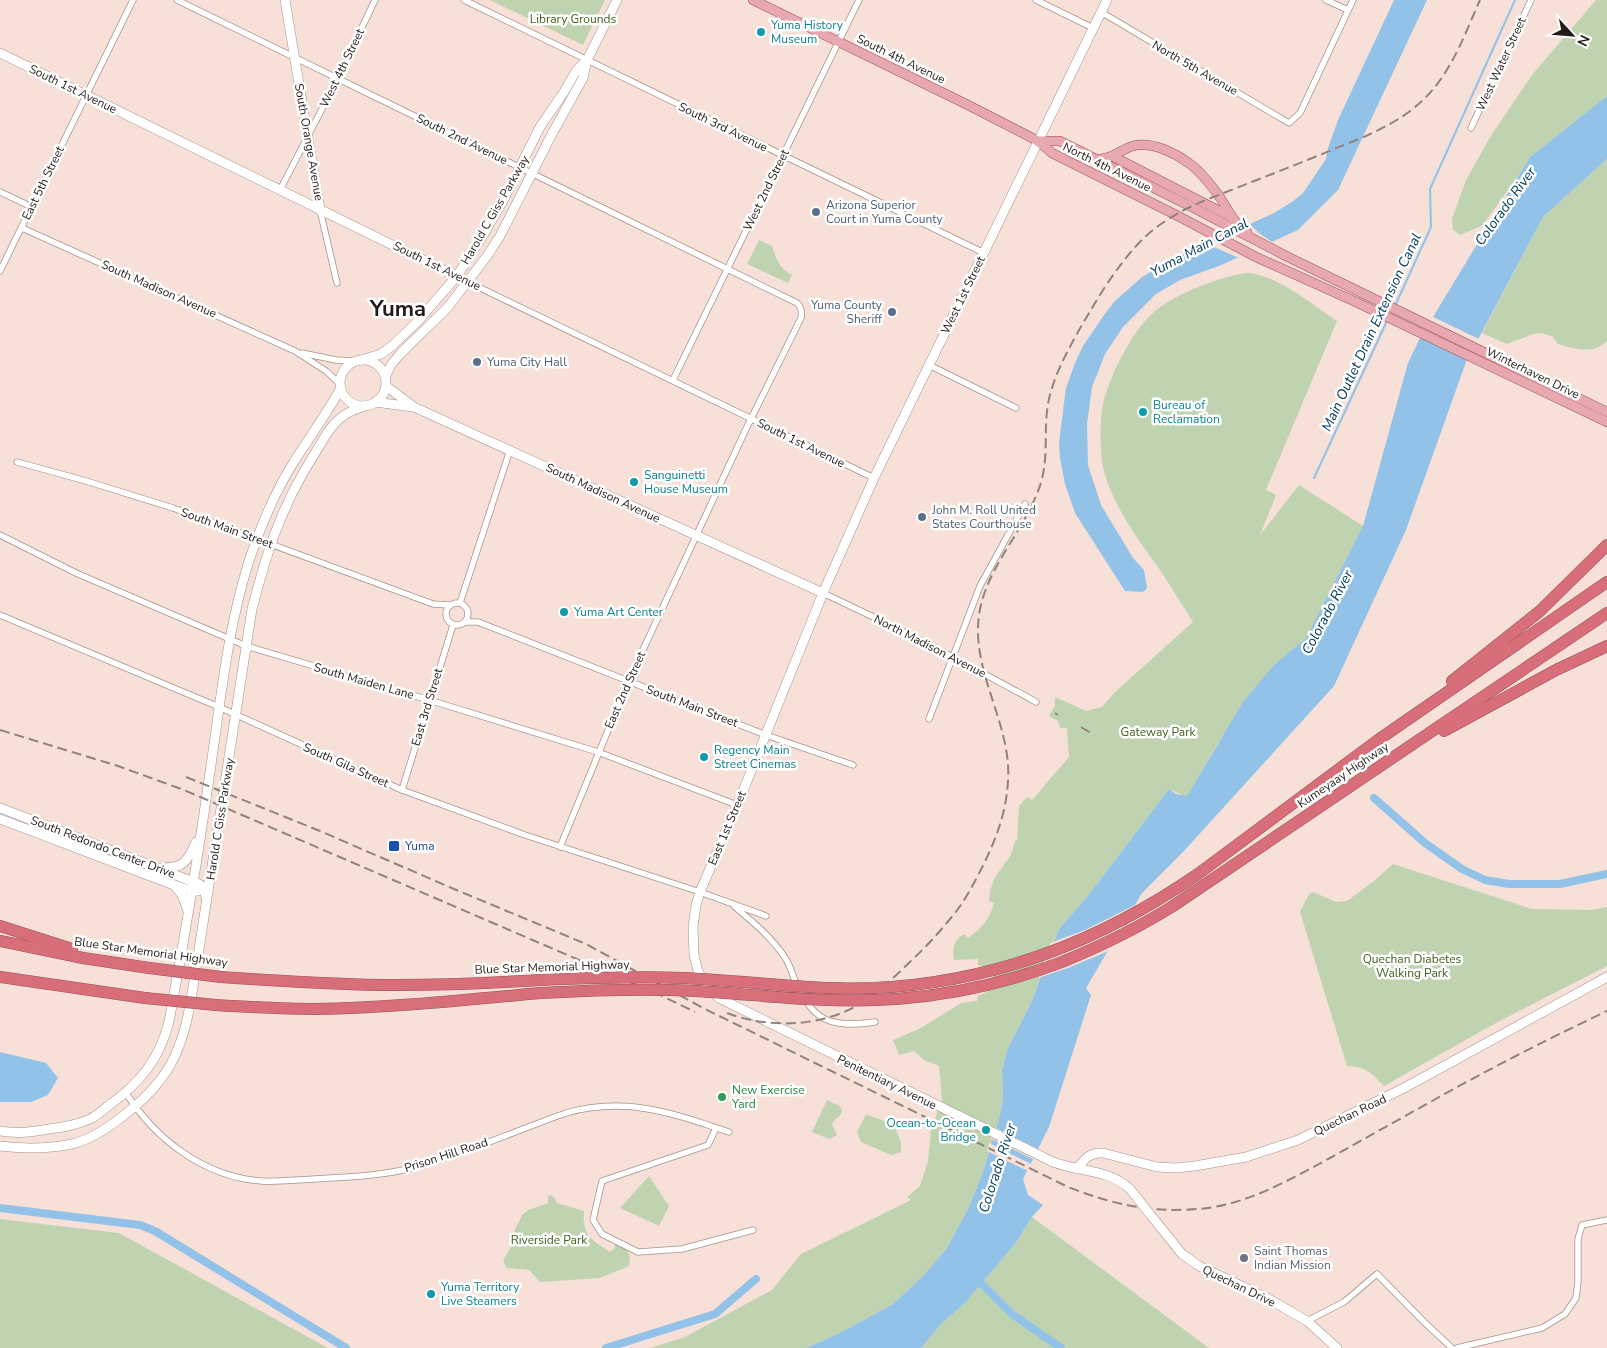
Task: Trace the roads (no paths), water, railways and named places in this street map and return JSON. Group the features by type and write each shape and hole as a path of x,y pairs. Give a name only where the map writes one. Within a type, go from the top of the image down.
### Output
{"highway":[{"path":"1378,740 1540,611 1607,545"},
{"name":"Kumeyaay Highway","path":"1100,932 1155,902 1190,879 1378,740 1607,582"},
{"name":"Kumeyaay Highway","path":"1090,951 1173,906 1607,613"},
{"path":"1389,761 1556,670 1607,646"},
{"path":"0,926 121,964"},
{"name":"Blue Star Memorial Highway","path":"0,941 149,968 221,977 317,983 459,984 634,977 685,978 827,988 894,987 1000,969 1060,949 1100,932"},
{"name":"Blue Star Memorial Highway","path":"0,977 145,998 277,1009 394,1006 540,993 606,990 670,990 836,1000 897,999 949,992 1003,981 1090,951"},
{"path":"0,984 56,993 108,993"}],"main road":[{"name":"South 4th Avenue","path":"753,0 972,107 1038,142"},
{"name":"North 4th Avenue","path":"1038,142 1060,141 1452,336"},
{"name":"North 4th Avenue","path":"1038,142 1052,154 1256,257 1448,345"},
{"path":"1097,160 1112,156 1133,146 1144,144 1155,146 1172,154 1198,171 1218,195 1237,229"},
{"path":"1112,156 1231,217"},
{"name":"Winterhaven Drive","path":"1452,336 1606,418"},
{"name":"Winterhaven Drive","path":"1448,345 1606,418"}],"street":[{"name":"East 5th Street","path":"0,271 132,0"},
{"name":"South 2nd Avenue","path":"177,0 798,303 802,310 801,318 751,418"},
{"name":"South Orange Avenue","path":"285,0 320,210 337,283"},
{"name":"West 4th Street","path":"280,190 338,78 375,0"},
{"name":"South 3rd Avenue","path":"464,0 984,253"},
{"name":"Harold C Giss Parkway","path":"386,382 391,365 448,308 500,236 583,78 587,60 617,0"},
{"name":"West 2nd Street","path":"673,380 859,0"},
{"path":"1036,0 1093,28"},
{"name":"West 1st Street","path":"824,593 874,478 1107,0"},
{"path":"1326,0 1348,10 1353,0"},
{"name":"West Water Street","path":"1471,128 1531,0"},
{"name":"North 5th Avenue","path":"1101,12 1290,123 1300,113 1348,10"},
{"name":"South 1st Avenue","path":"0,53 874,478"},
{"name":"Harold C Giss Parkway","path":"358,360 381,354 392,346 418,321 457,276 485,232 540,127 564,92 576,70 587,60"},
{"path":"0,192 32,207"},
{"name":"South Madison Avenue","path":"22,228 295,351 326,371 340,386"},
{"name":"South Madison Avenue","path":"295,351 336,360 358,360"},
{"path":"358,360 374,362 383,371 386,382 384,393 375,402 365,406 345,398 340,386 344,370 358,360"},
{"path":"929,365 1016,408"},
{"name":"South Madison Avenue","path":"386,382 414,407 824,593"},
{"name":"Harold C Giss Parkway","path":"0,1131 22,1133 69,1126 91,1119 126,1093 146,1071 164,1042 173,1004 189,913 230,640 247,570 257,539 275,497 292,465 328,413 340,386"},
{"path":"375,402 414,407"},
{"name":"Harold C Giss Parkway","path":"0,1146 29,1149 74,1144 99,1133 134,1106 161,1079 179,1047 185,1026 211,881 252,609 271,544 291,496 331,426 347,412 365,406"},
{"path":"696,536 751,418"},
{"path":"460,603 510,450"},
{"name":"South Main Street","path":"17,462 173,508 433,604 449,605"},
{"path":"928,719 980,586 1025,504"},
{"name":"South Maiden Lane","path":"0,535 76,573 246,646 598,752 737,805"},
{"name":"East 2nd Street","path":"560,847 628,682 696,536"},
{"name":"North Madison Avenue","path":"824,593 953,656 1036,702"},
{"name":"East 1st Street","path":"704,983 696,965 692,944 694,917 700,892 824,593"},
{"path":"460,603 468,611 468,617 465,622 459,625 453,624 448,621 446,615 449,605 460,603"},
{"name":"South Main Street","path":"433,604 446,615"},
{"name":"South Main Street","path":"468,611 478,622"},
{"name":"South Gila Street","path":"0,615 236,715 402,790 560,847 700,892 766,916"},
{"name":"South Main Street","path":"465,622 478,622 766,735 853,765"},
{"name":"East 3rd Street","path":"402,790 428,700 453,624"},
{"name":"South Redondo Center Drive","path":"0,808 158,868 193,887"},
{"name":"South Redondo Center Drive","path":"0,819 174,885 193,887 199,884 204,889"},
{"path":"158,868 171,868 181,865 187,860 191,856 202,828"},
{"path":"207,904 204,889 211,881"},
{"path":"174,885 182,894 189,913"},
{"path":"730,903 747,917 783,954 804,999 814,1013 832,1022 859,1024 875,1022"},
{"name":"Quechan Road","path":"1077,1169 1086,1158 1096,1153 1103,1153 1157,1167 1176,1168 1246,1157 1298,1140 1404,1088 1607,977"},
{"name":"Penitentiary Avenue","path":"704,983 724,1001 1053,1162 1077,1169"},
{"name":"Prison Hill Road","path":"126,1093 134,1106 159,1133 175,1147 196,1161 229,1176 262,1181 362,1176 411,1168 582,1108 627,1106 646,1108 666,1112 729,1132"},
{"path":"716,1128 708,1145 602,1181 592,1220 602,1234 638,1252 682,1249 753,1230"},
{"name":"Quechan Drive","path":"1077,1169 1114,1177 1130,1189 1182,1254 1217,1276 1267,1298 1307,1321 1337,1348"},
{"path":"1457,1348 1542,1328 1565,1314 1576,1298 1578,1239 1582,1225 1607,1220"},
{"path":"1307,1321 1344,1302 1378,1274 1452,1348"}],"water":[{"path":"1394,0 1427,0 1338,190 1298,230 1219,266 1180,280 1156,294 1123,327 1105,354 1092,387 1087,424 1088,465 1101,505 1133,558 1144,570 1147,588 1145,591 1125,591 1075,513 1065,484 1059,442 1066,388 1075,363 1083,346 1104,315 1115,301 1142,277 1217,237 1274,213 1303,193 1326,159 1338,120"},
{"name":"Colorado River","path":"1607,96 1607,159 1543,217 1466,362 1406,530 1334,686 1183,852 1142,893 1086,988 1091,995 1049,1127 1023,1179 1028,1195 1043,1205 1032,1217 1015,1244 964,1304 941,1324 921,1348 806,1348 838,1334 893,1304 923,1276 947,1248 969,1207 984,1169 1000,1115 1003,1097 1002,1070 1007,1050 1031,1003 1059,929 1087,897 1169,789 1176,794 1187,796 1243,702 1275,664 1306,638 1363,526 1408,363 1419,340 1530,157"},
{"path":"0,1052 46,1063 58,1078 48,1095 31,1102 0,1102"}],"waterway":[{"name":"Main Outlet Drain Extension Canal","path":"1395,306 1431,227 1430,189 1515,0"},
{"name":"Main Outlet Drain Extension Canal","path":"1314,478 1387,321"},
{"name":"Yuma Main Canal","path":"1374,798 1425,843 1462,869 1485,880 1509,884 1560,884 1607,874"},
{"path":"0,1208 140,1225 155,1231 346,1348"},
{"path":"974,1276 1012,1314 1061,1348"},
{"path":"606,1348 715,1314 756,1279"}],"railway":[{"path":"727,1013 760,1022 795,1023 812,1021 845,1012 874,994 919,954 958,909 975,881 997,833 1007,795 1008,781 1008,760 1004,739 986,678 978,636 979,615 983,598 997,566 1031,507 1042,480 1048,404 1057,375 1079,330 1121,264 1150,232 1184,210 1366,136 1392,123 1410,111 1427,96 1446,71 1454,58 1480,0"},
{"path":"1081,727 1094,735"},
{"path":"0,730 118,766 184,790 658,994 695,1012"},
{"path":"186,777 320,831 586,944 705,1009 1068,1187 1131,1206 1163,1210 1197,1209 1232,1203 1266,1191 1299,1175 1453,1089 1607,1011"}],"place":[{"name":"Yuma History Museum","path":"761,32"},
{"name":"Arizona Superior Court in Yuma County","path":"816,212"},
{"name":"Yuma County Sheriff","path":"892,312"},
{"name":"Yuma City Hall","path":"477,362"},
{"name":"Bureau of Reclamation","path":"1143,412"},
{"name":"Sanguinetti House Museum","path":"634,482"},
{"name":"John M. Roll United States Courthouse","path":"922,517"},
{"name":"Yuma Art Center","path":"564,612"},
{"name":"Regency Main Street Cinemas","path":"704,757"},
{"name":"Yuma","path":"394,846"},
{"name":"New Exercise Yard","path":"722,1097"},
{"name":"Ocean-to-Ocean Bridge","path":"986,1130"},
{"name":"Saint Thomas Indian Mission","path":"1244,1258"},
{"name":"Yuma Territory Live Steamers","path":"431,1294"}],"district":[{"name":"Yuma","path":"398,308"}],"park label":[{"name":"Library Grounds","path":"573,19"},
{"name":"Gateway Park","path":"1158,732"},
{"name":"Quechan Diabetes Walking Park","path":"1412,966"},
{"name":"Riverside Park","path":"549,1240"}]}
